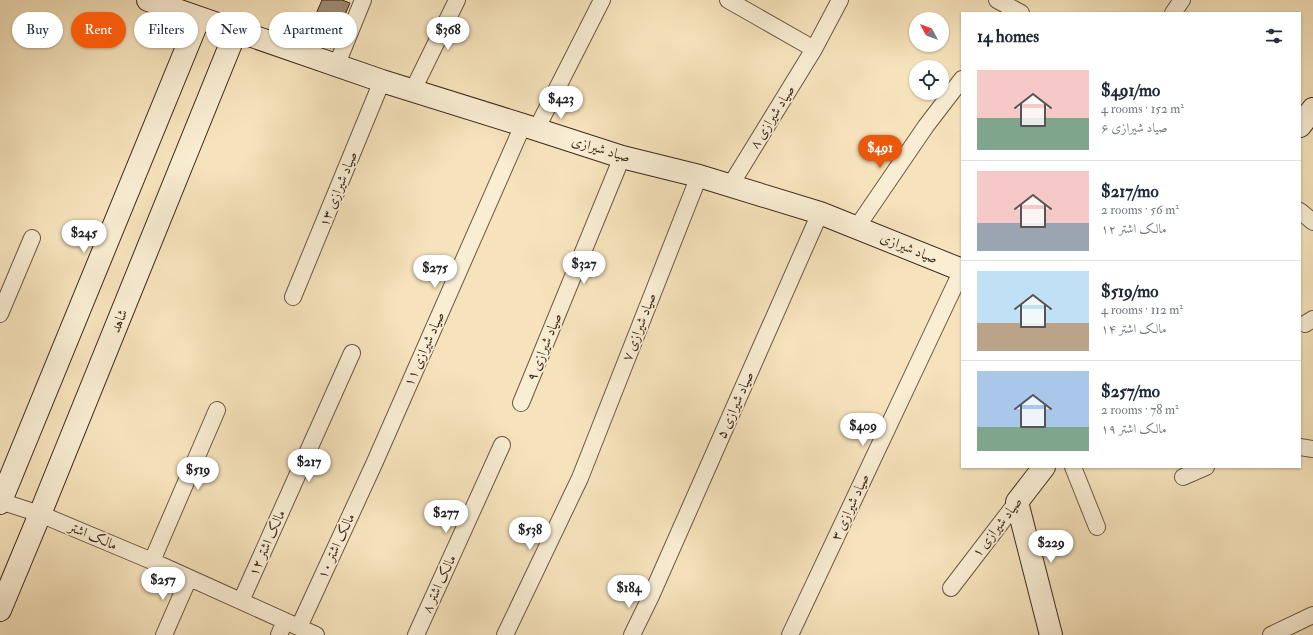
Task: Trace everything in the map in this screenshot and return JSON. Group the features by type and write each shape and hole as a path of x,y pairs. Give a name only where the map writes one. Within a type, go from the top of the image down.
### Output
{"street":[{"name":"صیاد شیرازی","path":"148,0 206,20"},
{"path":"337,64 363,0"},
{"path":"414,90 457,0"},
{"name":"صیاد شیرازی ۱۱","path":"374,464 529,128 602,0"},
{"path":"728,0 814,49"},
{"name":"صیاد شیرازی ۸","path":"730,186 814,49 840,0"},
{"path":"997,0 1018,9"},
{"path":"1174,12 1182,0"},
{"path":"0,502 199,18"},
{"name":"صیاد شیرازی","path":"261,39 337,64 382,81 529,128 622,156 699,176 820,213 961,270"},
{"name":"شاهد","path":"0,610 229,48"},
{"path":"857,227 926,126 961,80"},
{"name":"صیاد شیرازی ۱۳","path":"293,297 382,81"},
{"path":"1301,125 1313,109"},
{"name":"صیاد شیرازی ۹","path":"521,403 622,156"},
{"name":"صیاد شیرازی ۷","path":"505,635 580,478 699,176"},
{"path":"1301,212 1313,222"},
{"name":"صیاد شیرازی ۵","path":"632,635 651,596 820,213"},
{"path":"0,314 32,238"},
{"name":"صیاد شیرازی ۳","path":"790,635 961,272"},
{"name":"مالک اشتر ۱۲","path":"241,601 352,353"},
{"path":"152,561 217,410"},
{"name":"مالک اشتر ۸","path":"416,635 502,445"},
{"path":"1301,447 1313,449"},
{"name":"مالک اشتر ۱۰","path":"288,628 374,464"},
{"name":"صیاد شیرازی ۱","path":"951,588 1043,468"},
{"path":"1073,468 1097,527"},
{"path":"1183,477 1204,468"},
{"name":"مالک اشتر","path":"0,502 40,514 152,561 241,601 288,628 316,635"},
{"path":"1017,502 1051,635"},
{"path":"164,635 189,578"},
{"path":"1270,635 1313,615"}],"building":[{"path":"322,0 342,0 350,3 346,12 317,12"}]}
